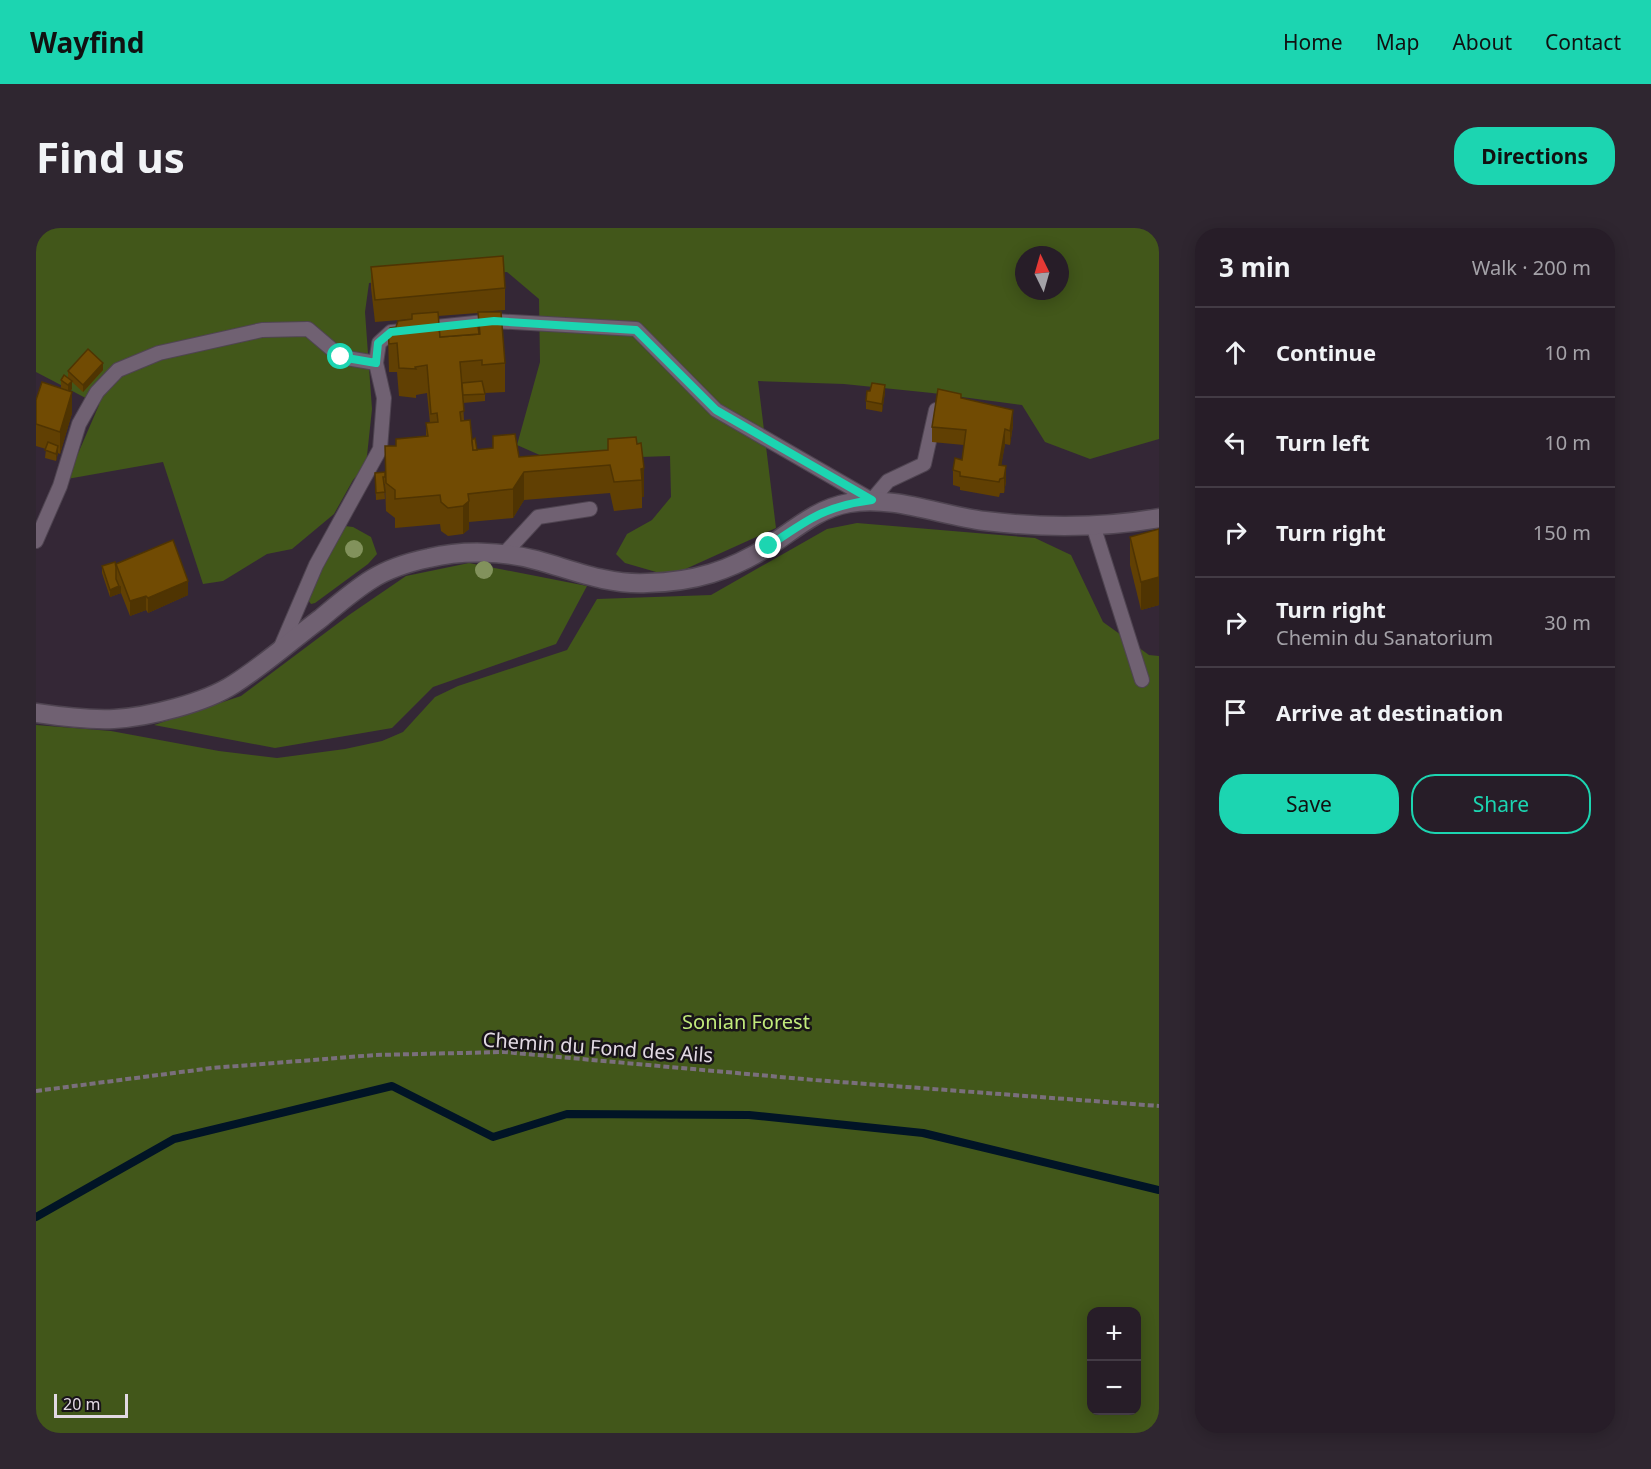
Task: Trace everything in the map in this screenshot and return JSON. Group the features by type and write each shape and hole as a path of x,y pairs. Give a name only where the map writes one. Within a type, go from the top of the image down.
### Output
{"street":[{"path":"36,713 67,718 115,719 176,708 231,686 374,578 410,563 432,557 504,554 532,559 590,577 642,584 691,580 729,567 769,546 815,515 848,503 872,500 984,521 1047,525 1093,525 1159,518"}],"lane":[{"path":"280,649 316,565 380,449 384,398 376,363 378,343 391,332 494,321 636,330 716,410 872,500 888,481 924,464 936,411"},
{"path":"36,541 60,486 79,424 97,392 118,370 159,352 262,330 308,328 341,357 376,363"},
{"path":"504,554 538,517 590,509"},
{"path":"1093,525 1142,680"}],"path":[{"name":"Chemin du Fond des Ails","path":"36,1091 212,1068 375,1055 504,1052 814,1080 1159,1106"}],"green space":[{"path":"36,228 1159,228 1159,439 1090,459 1045,442 1022,405 844,384 758,381 776,528 670,576 625,563 616,554 627,534 652,520 671,497 670,456 551,460 517,445 540,362 539,299 507,272 369,283 365,312 372,409 366,465 353,480 334,514 292,549 267,554 223,581 203,584 163,462 67,479 99,405 36,372"},
{"name":"Sonian Forest","path":"857,523 1035,538 1071,555 1103,622 1149,655 1159,656 1159,1433 36,1433 36,725 111,731 219,751 277,758 345,749 382,741 403,732 435,697 458,686 567,650 597,599 711,595 827,529"},
{"path":"345,526 353,527 371,537 377,554 368,564 311,604 308,600 312,587"},
{"path":"469,563 587,586 556,644 433,687 392,728 275,748 154,725 241,696 349,615 406,576"}],"building":[{"path":"503,256 505,288 375,300 371,267"},
{"path":"438,312 440,337 480,334 478,312 501,312 505,363 482,365 482,360 460,362 464,411 460,412 461,421 470,420 473,450 493,448 493,436 515,434 519,457 608,450 608,439 636,437 637,444 641,443 644,468 641,469 642,480 614,482 610,465 524,472 513,489 468,494 469,501 463,506 448,508 441,502 440,495 395,499 395,490 386,483 385,446 396,446 396,439 428,436 426,423 438,422 437,413 431,414 427,365 415,367 416,369 399,368 397,343 389,344 388,332 390,328 396,327 398,321 412,319 412,314"},
{"path":"439,325 478,326 479,334 440,337"},
{"path":"88,349 103,363 83,385 68,371"},
{"path":"64,375 72,381 68,385 61,380"},
{"path":"482,381 485,394 463,395 462,383"},
{"path":"42,382 72,392 60,432 36,424 36,400"},
{"path":"872,383 885,385 882,404 866,401 867,391 870,391"},
{"path":"938,389 961,394 961,398 1013,410 1010,431 1005,429 999,465 1006,466 1004,478 999,482 960,476 960,472 953,470 955,458 962,460 966,430 932,427"},
{"path":"475,438 477,450 473,450 472,440"},
{"path":"48,442 58,446 56,454 45,450"},
{"path":"385,472 385,477 383,477 385,492 376,493 375,473"},
{"path":"1159,529 1159,577 1141,582 1130,537"},
{"path":"173,540 188,581 148,598 146,596 130,601 116,564"},
{"path":"115,562 116,579 119,586 110,590 102,566"}],"waterway":[{"path":"36,1217 174,1139 392,1086 493,1137 567,1114 749,1115 923,1133 1159,1190"}],"route":[{"path":"341,357 376,363 378,343 391,332 494,321 636,330 716,410 872,500 848,503 815,515 769,546"}]}
